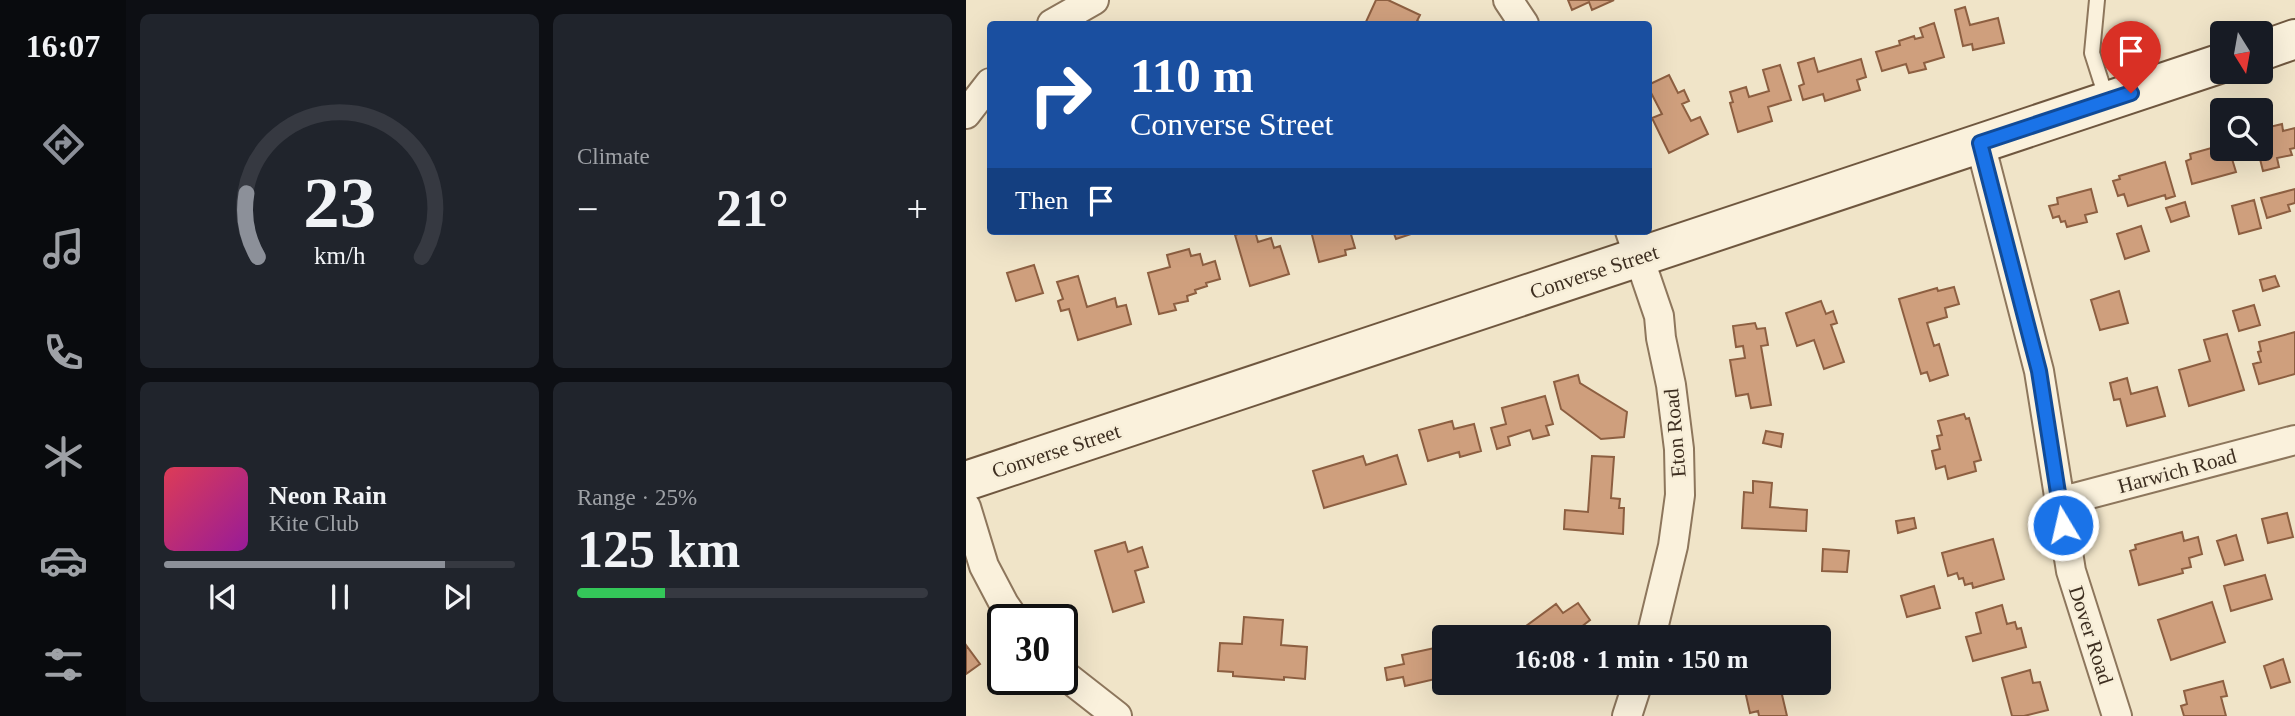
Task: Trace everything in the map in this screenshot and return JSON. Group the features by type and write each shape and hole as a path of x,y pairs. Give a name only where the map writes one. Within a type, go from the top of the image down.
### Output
{"main road":[{"path":"2273,47 2295,40"},
{"name":"Converse Street","path":"966,481 1635,244 1980,143 2210,67"}],"street":[{"path":"1057,21 1094,0"},
{"path":"1508,0 1522,21"},
{"path":"966,114 987,87"},
{"name":"Dover Road","path":"1980,143 2039,371 2059,502 2078,600 2117,716"},
{"name":"Eton Road","path":"1635,244 1659,316 1679,449 1680,495 1674,546 1654,625"},
{"name":"Harwich Road","path":"2059,502 2295,440"},
{"path":"966,507 984,566 1004,604"},
{"path":"1078,685 1118,716"},
{"path":"1627,716 1633,695"}],"lane":[{"path":"2097,0 2092,53 2108,101"}],"building":[{"path":"1376,0 1388,0 1420,15 1417,21 1366,21"},
{"path":"1568,0 1614,0 1592,10 1589,2 1572,10"},
{"path":"1965,7 1970,25 1998,18 2004,43 1973,50 1972,44 1963,46 1955,10"},
{"path":"1934,23 1944,57 1924,63 1926,69 1909,73 1906,64 1882,71 1876,52 1900,45 1899,41 1914,36 1915,39 1923,37 1920,28"},
{"path":"1814,58 1818,72 1861,59 1866,77 1857,80 1860,90 1825,101 1823,94 1803,100 1799,86 1804,84 1798,63"},
{"path":"1780,65 1791,100 1768,107 1772,121 1738,132 1730,103 1733,102 1730,92 1746,87 1749,97 1769,91 1763,70"},
{"path":"1669,75 1678,93 1684,90 1689,101 1682,104 1691,121 1700,117 1708,134 1669,153 1652,118 1662,114 1652,95 1652,83"},
{"path":"2282,124 2283,131 2295,128 2295,148 2290,149 2292,155 2277,158 2279,167 2263,171 2260,161 2273,161 2273,126"},
{"path":"2210,148 2210,161 2233,161 2236,172 2192,184 2186,161 2191,159 2190,154"},
{"path":"2165,162 2175,196 2166,199 2165,195 2128,206 2124,194 2118,196 2113,181 2120,179 2119,176"},
{"path":"2091,189 2097,212 2085,215 2087,222 2067,227 2059,216 2053,218 2049,206 2058,204 2057,198"},
{"path":"2295,189 2295,203 2288,205 2290,211 2267,218 2261,198"},
{"path":"2254,200 2261,228 2239,234 2232,206"},
{"path":"2185,202 2189,216 2171,222 2166,208"},
{"path":"2141,226 2149,251 2125,259 2117,234"},
{"path":"1235,235 1256,235 1258,242 1271,238 1274,248 1280,246 1289,274 1250,286"},
{"path":"1312,235 1351,235 1355,248 1345,250 1346,255 1319,262"},
{"path":"1189,249 1191,256 1200,254 1203,265 1215,261 1220,279 1195,290 1196,293 1187,296 1188,301 1174,304 1176,310 1159,314 1148,273 1170,267 1167,255"},
{"path":"1034,265 1043,293 1016,301 1007,273"},
{"path":"1078,276 1087,307 1115,298 1117,307 1126,305 1131,324 1078,340 1069,309 1061,311 1058,301 1063,299 1057,282"},
{"path":"2275,276 2279,286 2263,291 2260,280"},
{"path":"1954,287 1959,304 1945,308 1947,317 1927,323 1934,346 1939,344 1948,375 1930,381 1927,372 1921,374 1899,299 1937,288 1938,291"},
{"path":"2119,291 2128,323 2100,330 2091,300"},
{"path":"1821,301 1826,314 1833,311 1837,323 1831,325 1844,362 1824,369 1814,340 1797,346 1786,313"},
{"path":"2254,305 2260,325 2239,331 2233,311"},
{"path":"1755,323 1757,329 1765,328 1768,345 1761,346 1771,405 1751,408 1748,394 1736,396 1730,360 1745,358 1743,346 1736,347 1733,326"},
{"path":"2295,332 2295,374 2259,384 2253,364 2261,362 2259,342"},
{"path":"2227,334 2244,390 2189,406 2179,370 2210,361 2204,340"},
{"path":"1578,375 1580,383 1627,412 1624,437 1601,439 1561,409 1554,382"},
{"path":"2127,378 2131,394 2157,387 2165,416 2127,426 2120,399 2114,400 2110,383"},
{"path":"1545,396 1553,424 1546,426 1549,435 1533,439 1530,430 1508,437 1510,445 1497,449 1491,428 1506,424 1502,408"},
{"path":"1964,414 1966,419 1969,418 1981,460 1974,462 1976,471 1948,479 1945,466 1936,469 1932,451 1940,449 1937,436 1942,435 1938,421"},
{"path":"1452,421 1454,429 1474,424 1481,451 1460,457 1459,452 1428,461 1419,430"},
{"path":"1766,431 1783,434 1781,447 1763,443"},
{"path":"1397,455 1406,484 1324,508 1313,471 1363,456 1366,465"},
{"path":"1592,456 1614,457 1611,498 1620,499 1619,508 1624,508 1623,534 1564,529 1565,510 1588,512"},
{"path":"1753,481 1772,483 1770,507 1807,510 1806,531 1742,528 1744,492 1753,493"},
{"path":"2287,513 2293,537 2268,543 2262,519"},
{"path":"1914,518 1916,528 1898,533 1896,521"},
{"path":"2182,532 2184,541 2198,537 2202,554 2189,558 2191,567 2182,569 2183,573 2139,585 2130,551 2136,549 2135,545"},
{"path":"2236,535 2243,560 2225,565 2217,541"},
{"path":"1993,539 2004,579 1973,588 1972,583 1965,585 1963,578 1959,579 1957,573 1948,576 1942,553"},
{"path":"1125,542 1128,552 1142,547 1148,567 1135,571 1144,602 1113,612 1095,551"},
{"path":"1823,549 1849,551 1847,572 1822,571"},
{"path":"2265,575 2272,599 2231,611 2224,586"},
{"path":"1934,586 1940,608 1907,617 1901,596"},
{"path":"2212,602 2225,642 2171,660 2158,620"},
{"path":"1578,603 1590,620 1584,625 1527,625 1556,604 1563,613"},
{"path":"2002,605 2007,624 2015,622 2017,629 2021,628 2026,647 1973,661 1966,637 1981,633 1976,613"},
{"path":"1244,617 1283,620 1281,645 1307,647 1305,679 1233,676 1233,672 1218,671 1220,643 1242,644"},
{"path":"966,645 980,664 966,674"},
{"path":"1432,649 1432,680 1405,686 1403,677 1387,680 1385,668 1404,664 1402,655"},
{"path":"2283,659 2290,682 2271,688 2264,666"},
{"path":"2030,670 2033,683 2040,682 2048,710 2012,716 2002,678"},
{"path":"2223,681 2227,696 2221,697 2226,716 2184,716 2181,706 2187,704 2184,691"},
{"path":"1746,695 1782,695 1787,716 1759,716 1758,711 1750,713"}],"route":[{"path":"2063,525 2039,371 1980,143 2131,93"}]}
